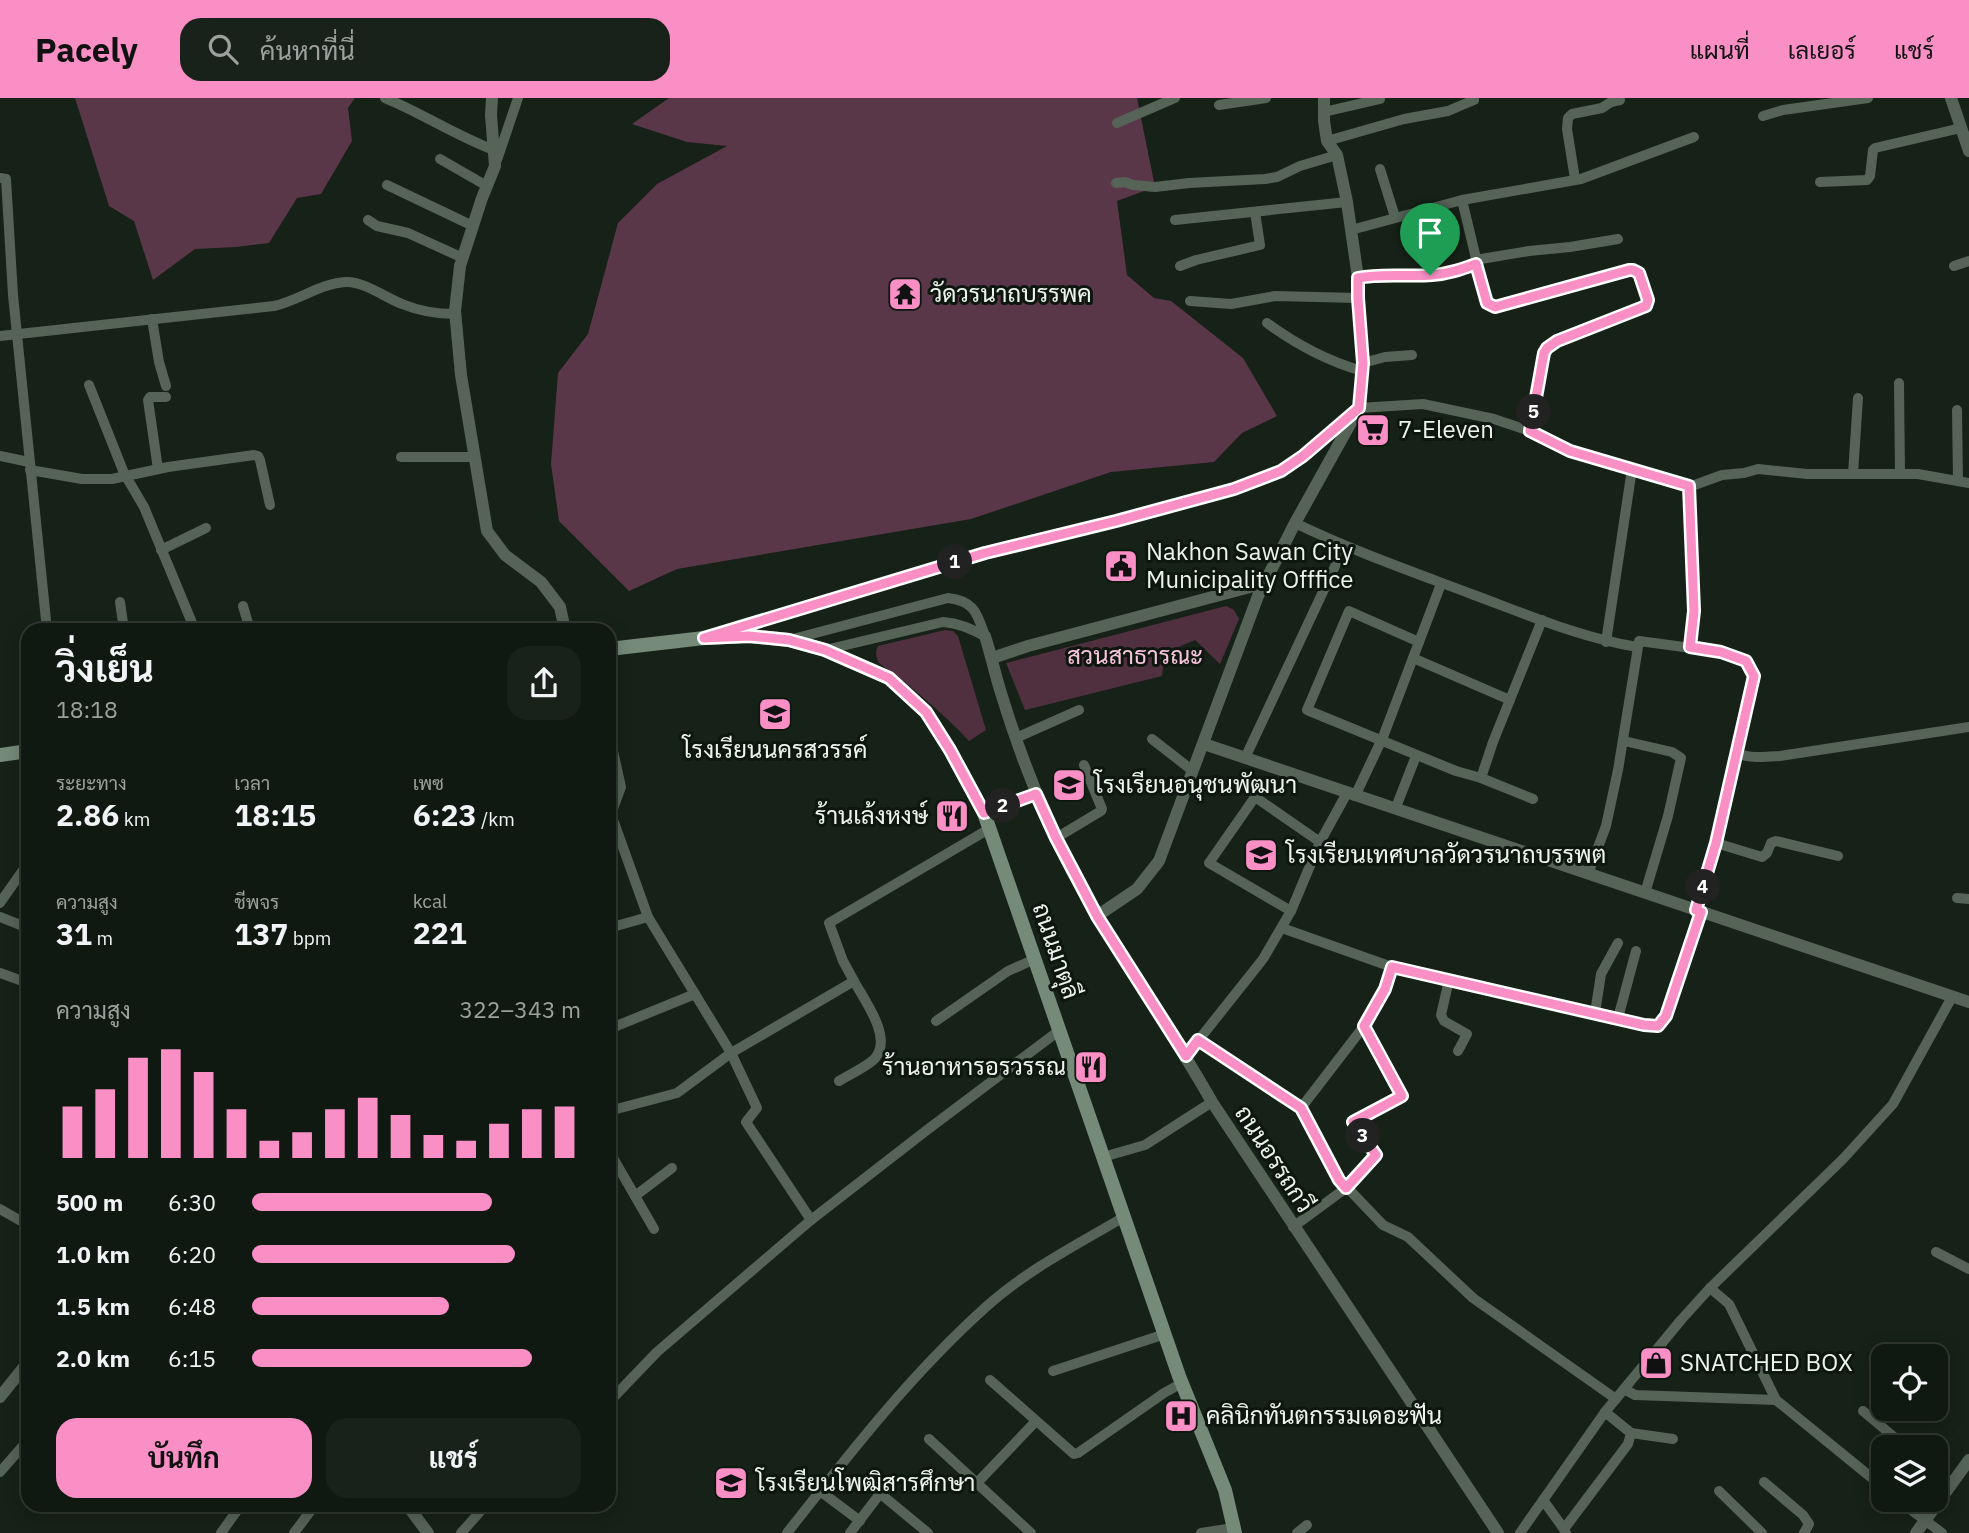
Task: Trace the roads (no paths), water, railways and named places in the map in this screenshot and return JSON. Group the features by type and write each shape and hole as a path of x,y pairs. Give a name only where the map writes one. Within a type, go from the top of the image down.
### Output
{"main road":[{"name":"ถนนมาตุลี","path":"616,648 704,638 749,636 789,640 825,650 889,678 926,712 984,813 1182,1383 1224,1490 1234,1531"},
{"path":"0,755 21,752"}],"street":[{"path":"385,98 494,150"},
{"path":"492,98 495,166"},
{"path":"518,98 460,266 455,314 461,375 487,531 505,555 541,582 560,607 563,623"},
{"path":"1117,123 1175,98"},
{"path":"1219,105 1266,98"},
{"path":"1763,116 1783,110 1868,98"},
{"path":"1951,98 1969,151"},
{"path":"1097,916 1138,889 1159,861 1250,616 1294,523 1359,408 1363,367 1358,278 1352,230 1337,155 1327,141 1324,105 1380,99"},
{"path":"1327,141 1405,119 1448,111 1474,100"},
{"path":"1575,179 1567,129 1568,118 1572,114 1602,108 1620,100"},
{"path":"1820,182 1867,180 1875,148 1961,128"},
{"path":"1352,230 1462,200 1581,179 1695,137"},
{"path":"1116,183 1154,187 1265,179 1278,177 1300,166 1337,155"},
{"path":"440,159 487,186"},
{"path":"1380,169 1395,217"},
{"path":"0,178 6,180 13,295 46,623"},
{"path":"387,185 473,226"},
{"path":"1462,200 1476,262 1490,306 1500,306 1629,270 1639,273 1648,300 1643,308 1557,341 1547,348 1530,431"},
{"path":"1175,220 1347,202"},
{"path":"1180,266 1259,245 1255,212"},
{"path":"368,220 377,226 408,233 463,258"},
{"path":"1358,278 1370,275 1451,273 1476,262 1529,251 1618,239"},
{"path":"1954,266 1969,261"},
{"path":"0,336 274,306 347,282 357,283 403,305 429,312 455,314"},
{"path":"0,294 13,295"},
{"path":"1190,301 1231,304 1276,296 1358,298"},
{"path":"152,319 166,392 148,400 158,469"},
{"path":"1267,323 1310,352 1345,366 1363,367 1385,357 1412,355"},
{"path":"1899,383 1899,474"},
{"path":"89,385 125,476 144,507 192,623"},
{"path":"1853,474 1858,398"},
{"path":"1303,456 1359,408 1423,404 1494,419 1530,431 1570,451 1689,486 1722,475 1758,469 1807,474 1918,474 1964,482 1957,410"},
{"path":"704,638 985,553 1234,489 1281,471 1311,451 1318,451 1326,456 1327,465"},
{"path":"0,456 29,466 92,480 254,455 258,456 270,505"},
{"path":"401,457 474,457"},
{"path":"1606,642 1632,469"},
{"path":"1689,486 1694,611 1690,647"},
{"path":"1294,523 1344,547 1441,584 1606,642 1637,647"},
{"path":"161,550 206,528"},
{"path":"1245,758 1344,547"},
{"path":"992,658 1265,583"},
{"path":"1186,1056 1262,959 1282,928 1320,842 1381,741 1441,584"},
{"path":"1225,593 1246,604 1250,616"},
{"path":"789,640 948,598 956,599 976,612 985,636"},
{"path":"120,603 123,623"},
{"path":"243,606 248,623"},
{"path":"1419,642 1349,611 1307,710 1416,756 1533,799"},
{"path":"1481,778 1542,620"},
{"path":"825,650 943,622 954,622 985,636"},
{"name":"ถนนอรรถกวี","path":"985,636 1036,794 1097,916 1293,1227 1498,1533"},
{"path":"1282,928 1392,967 1658,1026 1666,1016 1699,911 1716,843 1754,676 1746,661 1721,652 1639,641 1624,741 1606,826 1588,874"},
{"path":"1412,658 1510,700"},
{"path":"1016,738 1079,710"},
{"path":"1737,753 1759,757 1780,756 1969,727"},
{"path":"1152,739 1194,771"},
{"path":"1624,741 1672,752 1681,758 1668,816 1645,893"},
{"path":"1204,744 1969,1002"},
{"path":"1398,802 1416,756"},
{"path":"616,764 621,787 616,800"},
{"path":"1056,838 1101,811 1084,765"},
{"path":"984,813 1036,794"},
{"path":"1291,911 1209,863 1255,797 1320,842"},
{"path":"839,1081 876,1058 881,1045 880,1028 843,961 828,923 989,829"},
{"path":"616,831 648,917 731,1053 757,1108 746,1122 811,1220"},
{"path":"1716,843 1762,857 1773,841 1838,856"},
{"path":"0,903 21,873"},
{"path":"1957,898 1969,900"},
{"path":"0,917 21,925"},
{"path":"616,926 648,917"},
{"path":"1595,1013 1601,974 1618,943"},
{"path":"1618,1018 1636,951"},
{"path":"936,1021 1008,971 1035,959"},
{"path":"1301,1108 1364,1026 1385,989 1392,967"},
{"path":"0,972 21,980"},
{"path":"1449,980 1441,1016 1444,1021 1467,1034 1458,1051"},
{"path":"616,1108 677,1093 731,1053 854,981"},
{"path":"616,1026 695,994"},
{"path":"1520,1533 1605,1412 1681,1320 1710,1288 1843,1159 1893,1104 1952,996"},
{"path":"1293,1227 1346,1188 1376,1155 1353,1122 1402,1096 1364,1026"},
{"path":"616,1395 657,1352 811,1220 1060,1030"},
{"path":"1198,1040 1301,1108 1339,1180 1384,1225 1408,1237 1473,1298 1616,1399"},
{"path":"1103,1157 1145,1145 1212,1102"},
{"path":"616,1163 654,1228"},
{"path":"635,1196 672,1168"},
{"path":"0,1209 21,1220"},
{"path":"787,1533 861,1439 921,1369 988,1306 1067,1250 1124,1217"},
{"path":"1936,1252 1969,1269"},
{"path":"1710,1288 1729,1304 1776,1400 1871,1478"},
{"path":"1053,1371 1165,1334"},
{"path":"0,1396 21,1370"},
{"path":"990,1380 1071,1453 1078,1453 1182,1383"},
{"path":"1624,1389 1634,1395 1776,1400"},
{"path":"1863,1411 1892,1435"},
{"path":"1605,1412 1631,1433 1674,1438"},
{"path":"975,1484 1036,1421"},
{"path":"1543,1500 1565,1531 1628,1444 1631,1433"},
{"path":"929,1439 1031,1533"},
{"path":"0,1472 21,1448"},
{"path":"1916,1533 1969,1460"},
{"path":"1764,1482 1803,1515 1809,1524 1804,1533"},
{"path":"820,1491 860,1521"},
{"path":"1719,1491 1762,1533"},
{"path":"850,1533 879,1495 928,1533"},
{"path":"221,1533 236,1512"},
{"path":"294,1533 310,1512"},
{"path":"412,1512 428,1533"},
{"path":"461,1533 480,1512"},
{"path":"1913,1512 1942,1533"},
{"path":"1297,1533 1307,1525"},
{"path":"1201,1533 1234,1531"}],"place":[{"name":"วัดวรนาถบรรพค","path":"905,294"},
{"name":"7-Eleven","path":"1373,430"},
{"name":"Nakhon Sawan City Municipality Offfice","path":"1121,566"},
{"name":"โรงเรียนนครสวรรค์","path":"775,714"},
{"name":"โรงเรียนอนุชนพัฒนา","path":"1069,785"},
{"name":"ร้านเล้งหงษ์","path":"952,816"},
{"name":"โรงเรียนเทศบาลวัดวรนาถบรรพต","path":"1261,855"},
{"name":"ร้านอาหารอรวรรณ","path":"1091,1067"},
{"name":"SNATCHED BOX","path":"1656,1363"},
{"name":"คลินิกทันตกรรมเดอะฟัน","path":"1181,1416"},
{"name":"โรงเรียนโพฒิสารศึกษา","path":"731,1483"}],"park label":[{"name":"สวนสาธารณะ","path":"1135,656"}]}
